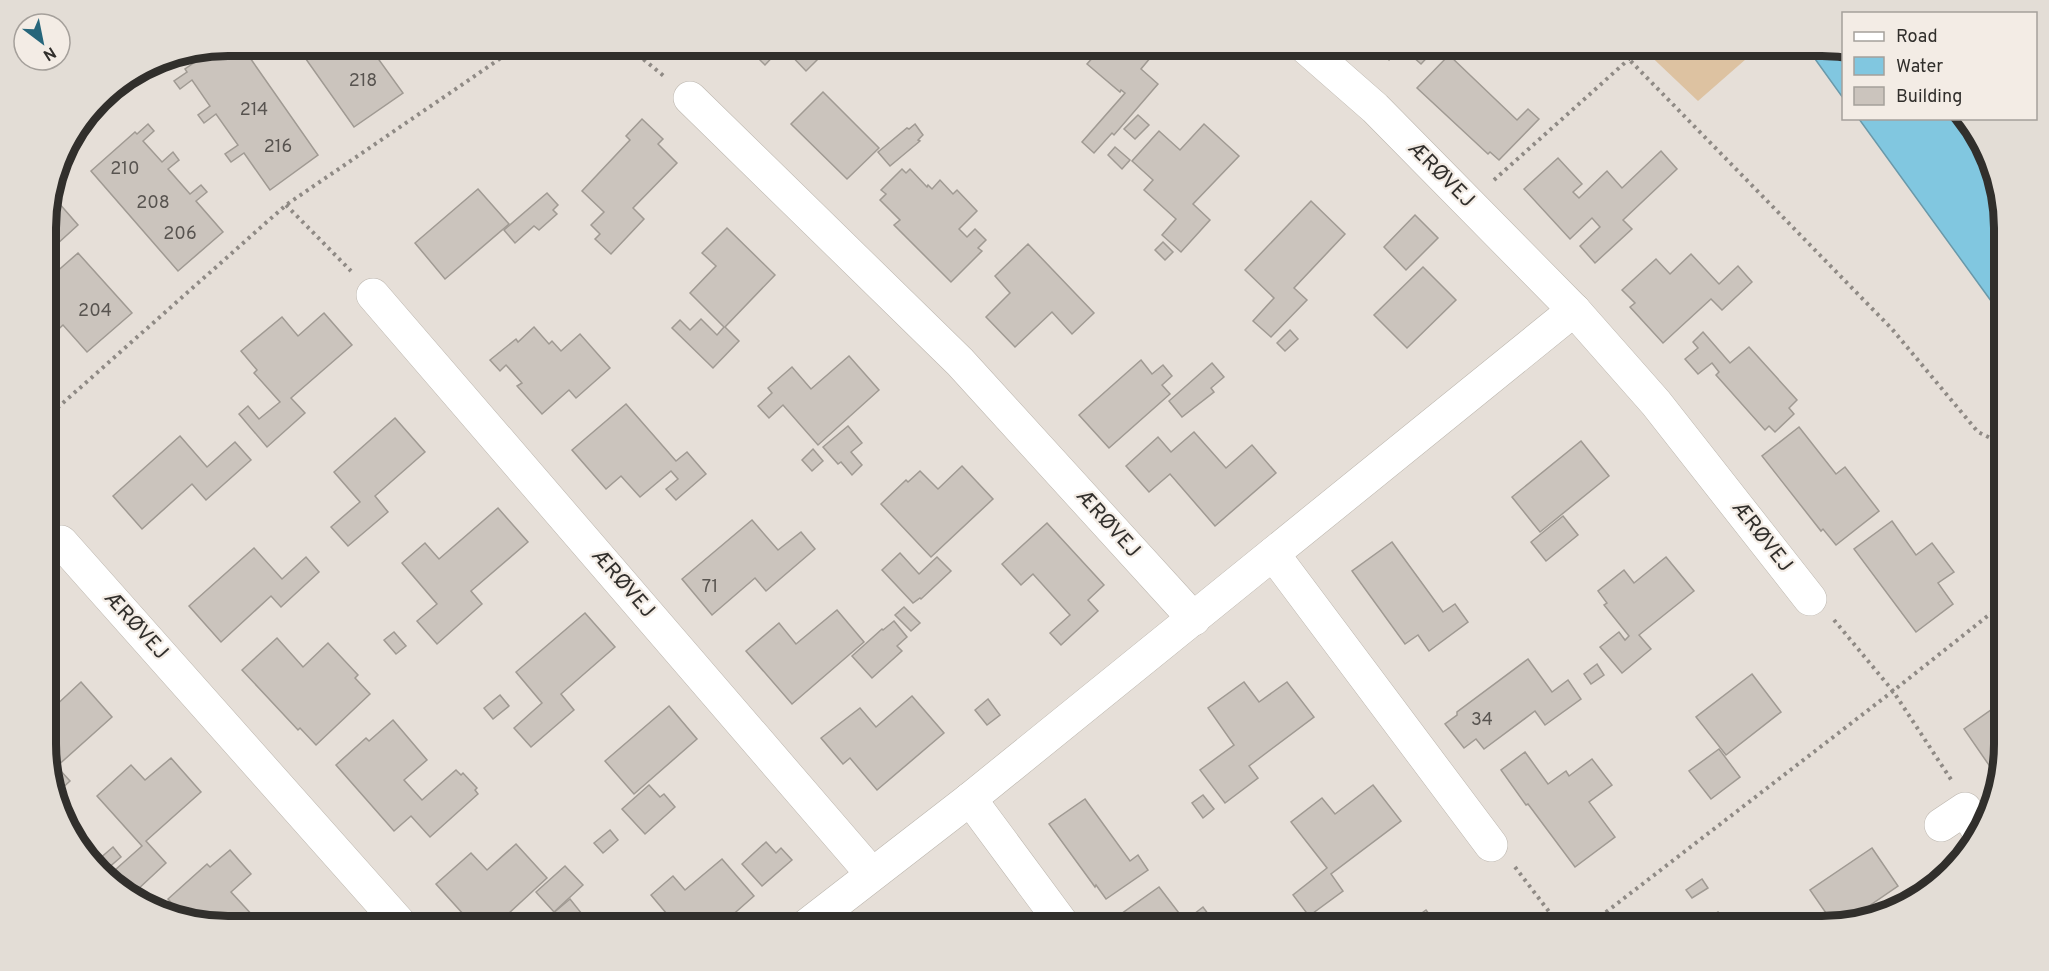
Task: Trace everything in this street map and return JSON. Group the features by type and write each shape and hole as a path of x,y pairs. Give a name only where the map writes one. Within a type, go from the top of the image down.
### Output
{"street":[{"name":"ÆRØVEJ","path":"1316,56 1375,108 1575,310 1656,403 1810,599"},
{"name":"ÆRØVEJ","path":"690,98 960,362 1194,619"},
{"name":"ÆRØVEJ","path":"373,295 872,874"},
{"path":"820,916 1194,619 1575,310"},
{"name":"ÆRØVEJ","path":"61,542 393,916"},
{"path":"1273,554 1491,845"},
{"path":"970,798 1056,915"}],"path":[{"path":"56,409 286,205 504,56"},
{"path":"639,56 690,98"},
{"path":"1626,56 1892,329 1978,432 1994,440"},
{"path":"1468,203 1629,59"},
{"path":"286,205 373,295"},
{"path":"1810,599 1828,613 1893,691 1959,792 1962,822"},
{"path":"1602,915 1994,611"},
{"path":"1491,845 1507,856 1552,915"}],"shaded area":[{"path":"1651,56 1749,56 1698,101"}],"water":[{"path":"1813,56 1842,57 1842,97"},
{"path":"1860,120 1955,120 1958,123 1980,162 1988,183 1994,228 1994,305"}],"building":[{"path":"249,56 318,155 270,190 244,153 231,162 225,154 238,145 216,114 204,123 198,115 210,106 192,80 180,89 174,81 187,72 185,69 202,58"},
{"path":"304,56 376,56 403,93 354,127"},
{"path":"756,56 774,56 765,65"},
{"path":"792,56 821,56 806,71"},
{"path":"1094,56 1152,56 1141,69 1158,84 1114,135 1112,133 1094,153 1082,142 1125,93 1121,90 1120,92 1087,64"},
{"path":"1412,56 1429,56 1421,64"},
{"path":"1450,56 1517,120 1528,109 1539,119 1499,160 1490,152 1488,154 1417,88"},
{"path":"823,92 879,148 847,179 791,124"},
{"path":"1138,115 1149,125 1135,139 1124,129"},
{"path":"642,119 663,139 658,144 677,163 633,208 644,219 611,254 595,239 600,234 591,225 604,212 582,191 630,140 626,136"},
{"path":"148,124 154,131 143,141 162,162 173,152 179,160 168,169 190,194 201,185 207,192 196,201 223,232 178,271 91,171 135,132 137,134"},
{"path":"915,124 923,135 918,140 920,141 890,166 878,152"},
{"path":"1204,124 1239,156 1193,204 1210,220 1181,252 1162,235 1176,219 1144,190 1153,180 1132,161 1159,131 1180,150"},
{"path":"1115,147 1130,160 1122,169 1108,155"},
{"path":"1661,151 1677,169 1623,220 1632,229 1595,263 1580,246 1600,227 1592,218 1570,239 1524,189 1558,158 1582,184 1573,192 1579,198 1607,171 1622,188"},
{"path":"902,169 906,173 910,169 927,187 928,185 932,189 940,180 953,194 957,190 977,211 959,229 967,237 975,229 986,240 978,248 982,251 951,282 894,225 900,220 880,200 886,194 881,190"},
{"path":"478,189 509,224 445,279 415,243"},
{"path":"547,193 558,205 553,210 557,214 539,230 534,226 515,243 504,230"},
{"path":"1311,201 1345,234 1294,288 1307,300 1271,337 1253,321 1274,298 1245,270"},
{"path":"58,202 78,225 56,245"},
{"path":"1415,215 1438,238 1406,270 1384,247"},
{"path":"727,228 775,275 725,327 739,341 713,368 672,328 680,320 690,330 701,319 717,335 724,327 690,293 716,266 702,253"},
{"path":"1163,242 1173,252 1165,260 1155,250"},
{"path":"1028,244 1094,313 1072,334 1052,312 1015,347 986,317 1010,293 995,276"},
{"path":"78,253 132,313 87,352 63,325 56,332 56,272"},
{"path":"1691,254 1719,284 1738,266 1752,282 1722,310 1711,299 1663,343 1630,307 1635,303 1622,290 1656,259 1670,274"},
{"path":"1423,267 1456,300 1407,348 1374,315"},
{"path":"324,313 352,345 291,398 305,413 267,447 239,414 248,406 259,419 280,402 254,373 257,370 241,351 282,317 298,336"},
{"path":"534,327 549,344 552,341 561,351 580,334 610,368 576,398 569,390 542,414 517,386 522,383 506,365 500,371 490,360 516,339 518,342"},
{"path":"1290,330 1298,339 1285,351 1277,343"},
{"path":"1703,332 1730,363 1749,347 1797,400 1789,408 1794,414 1775,432 1769,426 1765,430 1716,375 1719,372 1712,363 1698,374 1685,359 1698,348 1693,342"},
{"path":"849,356 879,390 818,445 783,405 769,418 758,406 772,393 768,388 792,367 811,389"},
{"path":"1141,360 1152,374 1163,365 1172,376 1162,385 1170,394 1109,448 1079,415"},
{"path":"1212,363 1224,377 1211,388 1214,392 1182,417 1169,401"},
{"path":"626,404 676,461 687,452 706,474 676,500 666,489 678,479 671,471 640,497 621,476 606,489 572,450"},
{"path":"395,418 425,452 375,496 388,512 348,546 331,527 360,502 334,472"},
{"path":"848,426 862,443 851,452 862,465 852,475 841,462 838,464 823,447"},
{"path":"1799,427 1836,474 1845,467 1879,511 1836,545 1823,529 1821,531 1762,456"},
{"path":"1194,432 1226,468 1252,445 1276,473 1215,526 1170,474 1149,492 1126,466 1158,437 1171,452"},
{"path":"180,436 207,467 235,442 251,460 206,500 192,484 142,529 113,496"},
{"path":"1581,441 1609,476 1540,532 1512,497"},
{"path":"813,449 823,461 812,471 802,460"},
{"path":"962,466 993,499 931,557 881,504 906,480 908,482 920,471 938,489"},
{"path":"498,508 528,542 471,591 482,604 437,644 417,621 437,604 402,563 425,543 439,559"},
{"path":"1563,516 1578,535 1546,561 1531,542"},
{"path":"752,520 778,550 801,532 815,549 766,591 755,578 712,615 682,579"},
{"path":"1892,521 1916,555 1932,543 1954,572 1938,583 1953,604 1916,632 1854,549"},
{"path":"1047,523 1104,585 1088,600 1098,611 1061,645 1050,633 1070,615 1033,574 1021,585 1002,564"},
{"path":"1392,542 1443,612 1455,604 1468,622 1429,651 1418,635 1405,644 1352,571"},
{"path":"254,548 282,579 306,557 319,572 281,607 271,596 221,642 189,606"},
{"path":"900,553 919,574 937,557 951,571 921,599 913,603 882,570"},
{"path":"1666,557 1694,591 1639,635 1651,649 1622,673 1600,647 1619,632 1625,640 1629,636 1604,605 1607,603 1598,591 1624,570 1634,583"},
{"path":"904,607 920,623 911,631 895,615"},
{"path":"837,610 864,642 792,704 746,651 779,623 796,644"},
{"path":"585,613 615,647 561,694 574,710 531,747 514,728 542,703 516,672"},
{"path":"894,621 907,637 897,646 902,651 872,678 852,656"},
{"path":"394,632 406,646 396,654 384,640"},
{"path":"277,638 303,667 328,643 358,675 355,678 370,694 316,745 300,728 298,730 242,670"},
{"path":"1528,659 1552,692 1568,680 1581,699 1545,725 1535,711 1484,749 1476,739 1464,748 1445,724 1457,715 1457,712"},
{"path":"1597,664 1604,675 1591,684 1584,674"},
{"path":"1752,674 1781,712 1726,755 1696,717"},
{"path":"81,682 112,717 57,766 55,744 55,706"},
{"path":"1244,682 1259,702 1287,682 1314,717 1249,766 1258,778 1225,803 1200,770 1234,745 1208,708"},
{"path":"500,695 509,706 493,719 484,708"},
{"path":"912,696 944,733 877,790 850,758 843,764 821,738 860,708 876,727"},
{"path":"988,699 1000,715 987,725 975,710"},
{"path":"669,706 697,739 634,794 605,761"},
{"path":"1994,708 1994,744 1991,768 1964,729"},
{"path":"393,720 427,760 404,780 422,800 456,770 461,775 463,773 477,788 475,790 478,794 430,837 411,816 394,831 336,765 366,738 369,741"},
{"path":"1719,749 1740,777 1711,799 1689,771"},
{"path":"1525,752 1548,784 1566,771 1569,776 1592,759 1612,785 1589,802 1615,837 1575,867 1501,770"},
{"path":"171,758 201,792 146,841 166,863 137,890 126,882 115,870 142,846 97,796 131,765 145,780"},
{"path":"58,770 70,781 61,789 61,788"},
{"path":"649,785 660,797 664,794 675,807 645,834 622,809"},
{"path":"1373,785 1401,821 1331,874 1343,891 1308,915 1293,895 1327,868 1291,822 1322,798 1335,814"},
{"path":"1203,795 1214,809 1203,818 1192,803"},
{"path":"1085,799 1130,861 1138,855 1148,870 1106,899 1049,824"},
{"path":"610,830 618,840 603,853 594,843"},
{"path":"766,842 776,853 781,848 792,860 762,886 742,864"},
{"path":"516,844 547,878 506,916 465,916 436,884 471,853 487,870"},
{"path":"113,847 121,857 109,867 100,858"},
{"path":"1872,848 1898,886 1862,911 1833,915 1827,915 1810,890"},
{"path":"230,850 251,874 231,892 253,916 216,915 183,910 175,907 168,899 207,864 210,867"},
{"path":"722,859 754,896 732,916 668,916 651,895 673,876 685,890"},
{"path":"565,866 583,885 554,912 536,892"},
{"path":"1702,879 1708,888 1692,898 1686,890"},
{"path":"1159,887 1181,915 1122,915 1121,914"},
{"path":"570,899 582,914 580,916 550,916"},
{"path":"1203,907 1209,915 1192,915"},
{"path":"1426,910 1430,915 1419,915"}]}
